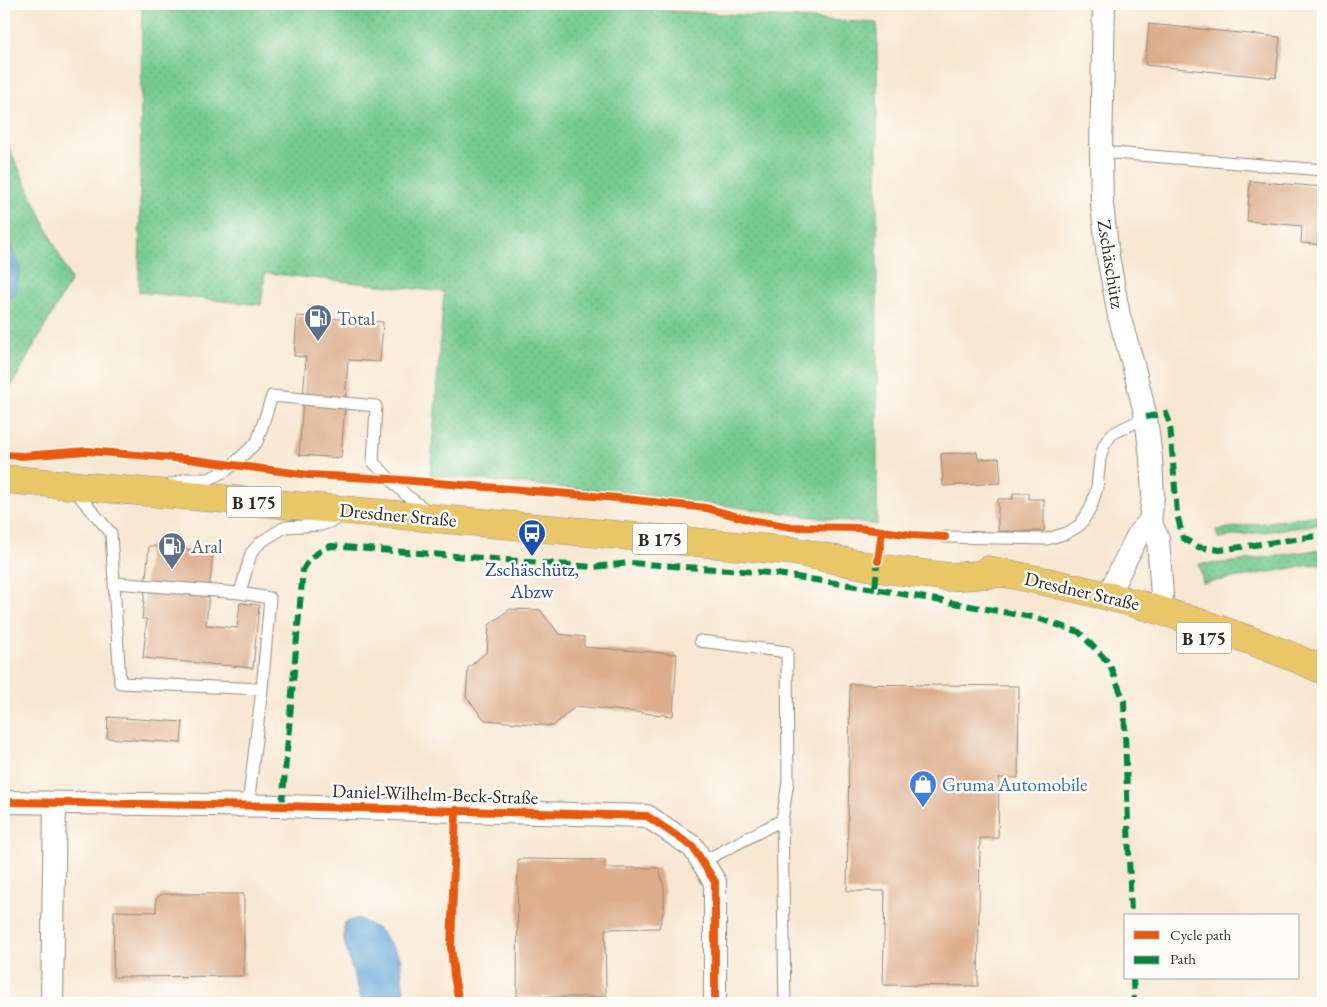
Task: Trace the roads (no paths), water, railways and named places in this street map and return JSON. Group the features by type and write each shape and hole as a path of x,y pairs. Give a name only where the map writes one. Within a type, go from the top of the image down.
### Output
{"main road":[{"name":"Dresdner Straße","path":"4,479 793,551 867,552 1005,573 1108,595 1158,609"},
{"name":"B 175","path":"1158,609 1258,643 1323,670"},
{"name":"B 175","path":"1158,609 1204,638 1323,687"}],"street":[{"name":"Zschäschütz","path":"1104,4 1101,152 1102,205 1108,256 1119,316 1146,417 1153,497 1150,521 1158,539 1162,596 1158,609"},
{"path":"1108,595 1139,533 1150,521"},
{"name":"Daniel-Wilhelm-Beck-Straße","path":"4,802 248,805 646,816 693,847 716,882 715,1003"},
{"path":"52,1003 55,803"}],"lane":[{"path":"1101,152 1323,170"},
{"path":"149,493 186,479 209,479 227,470 257,442 272,396 376,406 373,462 406,494 438,519"},
{"path":"945,537 1047,539 1067,533 1080,525 1091,508 1097,487 1100,459 1104,444 1112,434 1146,417"},
{"path":"70,486 111,533 120,683 262,689"},
{"path":"240,592 251,553 261,542 284,527 320,526 359,511"},
{"path":"115,583 240,592 270,598 262,689 248,805"},
{"path":"700,641 787,652 788,782 782,820 785,1003"},
{"path":"702,862 782,820"}],"water":[{"path":"4,232 20,267 15,294 4,301"},
{"path":"358,918 380,930 400,957 405,1003 362,1003 344,941 344,923"}],"place":[{"name":"Total","path":"318,342"},
{"name":"Zschäschütz, Abzw","path":"532,557"},
{"name":"Aral","path":"172,570"},
{"name":"Gruma Automobile","path":"923,808"}]}
